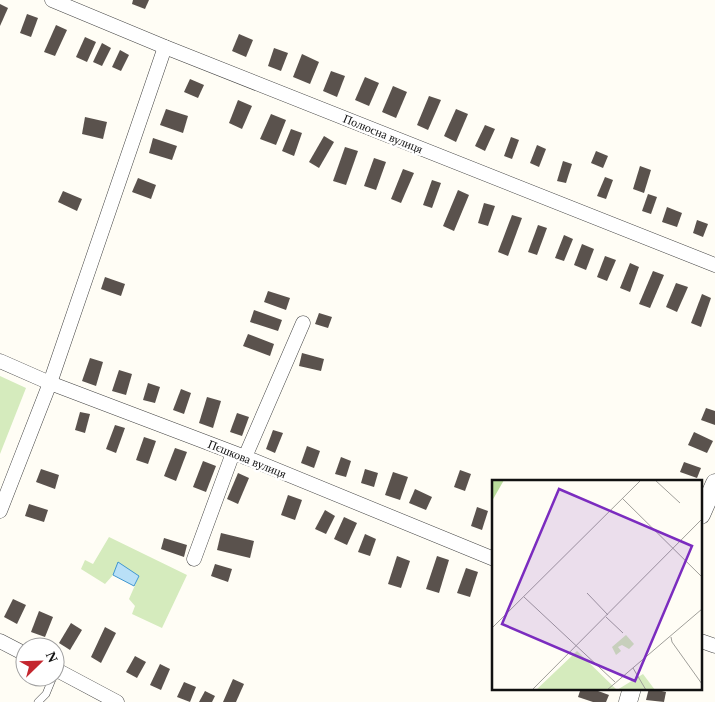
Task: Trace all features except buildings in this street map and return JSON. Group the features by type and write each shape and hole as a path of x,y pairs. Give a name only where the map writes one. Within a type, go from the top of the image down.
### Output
{"street":[{"name":"Полюсна вулиця","path":"52,0 165,47 715,265"},
{"path":"0,511 50,383 165,47"},
{"path":"194,559 239,455 303,323"},
{"name":"Пєшкова вулиця","path":"0,361 50,383 239,455 492,558"},
{"path":"702,513 715,483"},
{"path":"0,640 15,648"},
{"path":"702,641 715,646"},
{"path":"65,677 117,702"}],"lane":[{"path":"38,702 46,694 49,687"}],"green space":[{"path":"0,376 26,388 0,454"},
{"path":"109,537 187,575 162,628 132,614 135,606 129,599 139,576 118,563 113,575 105,584 81,569 85,560 93,564"}],"water":[{"path":"118,562 139,576 134,586 113,575"}]}
